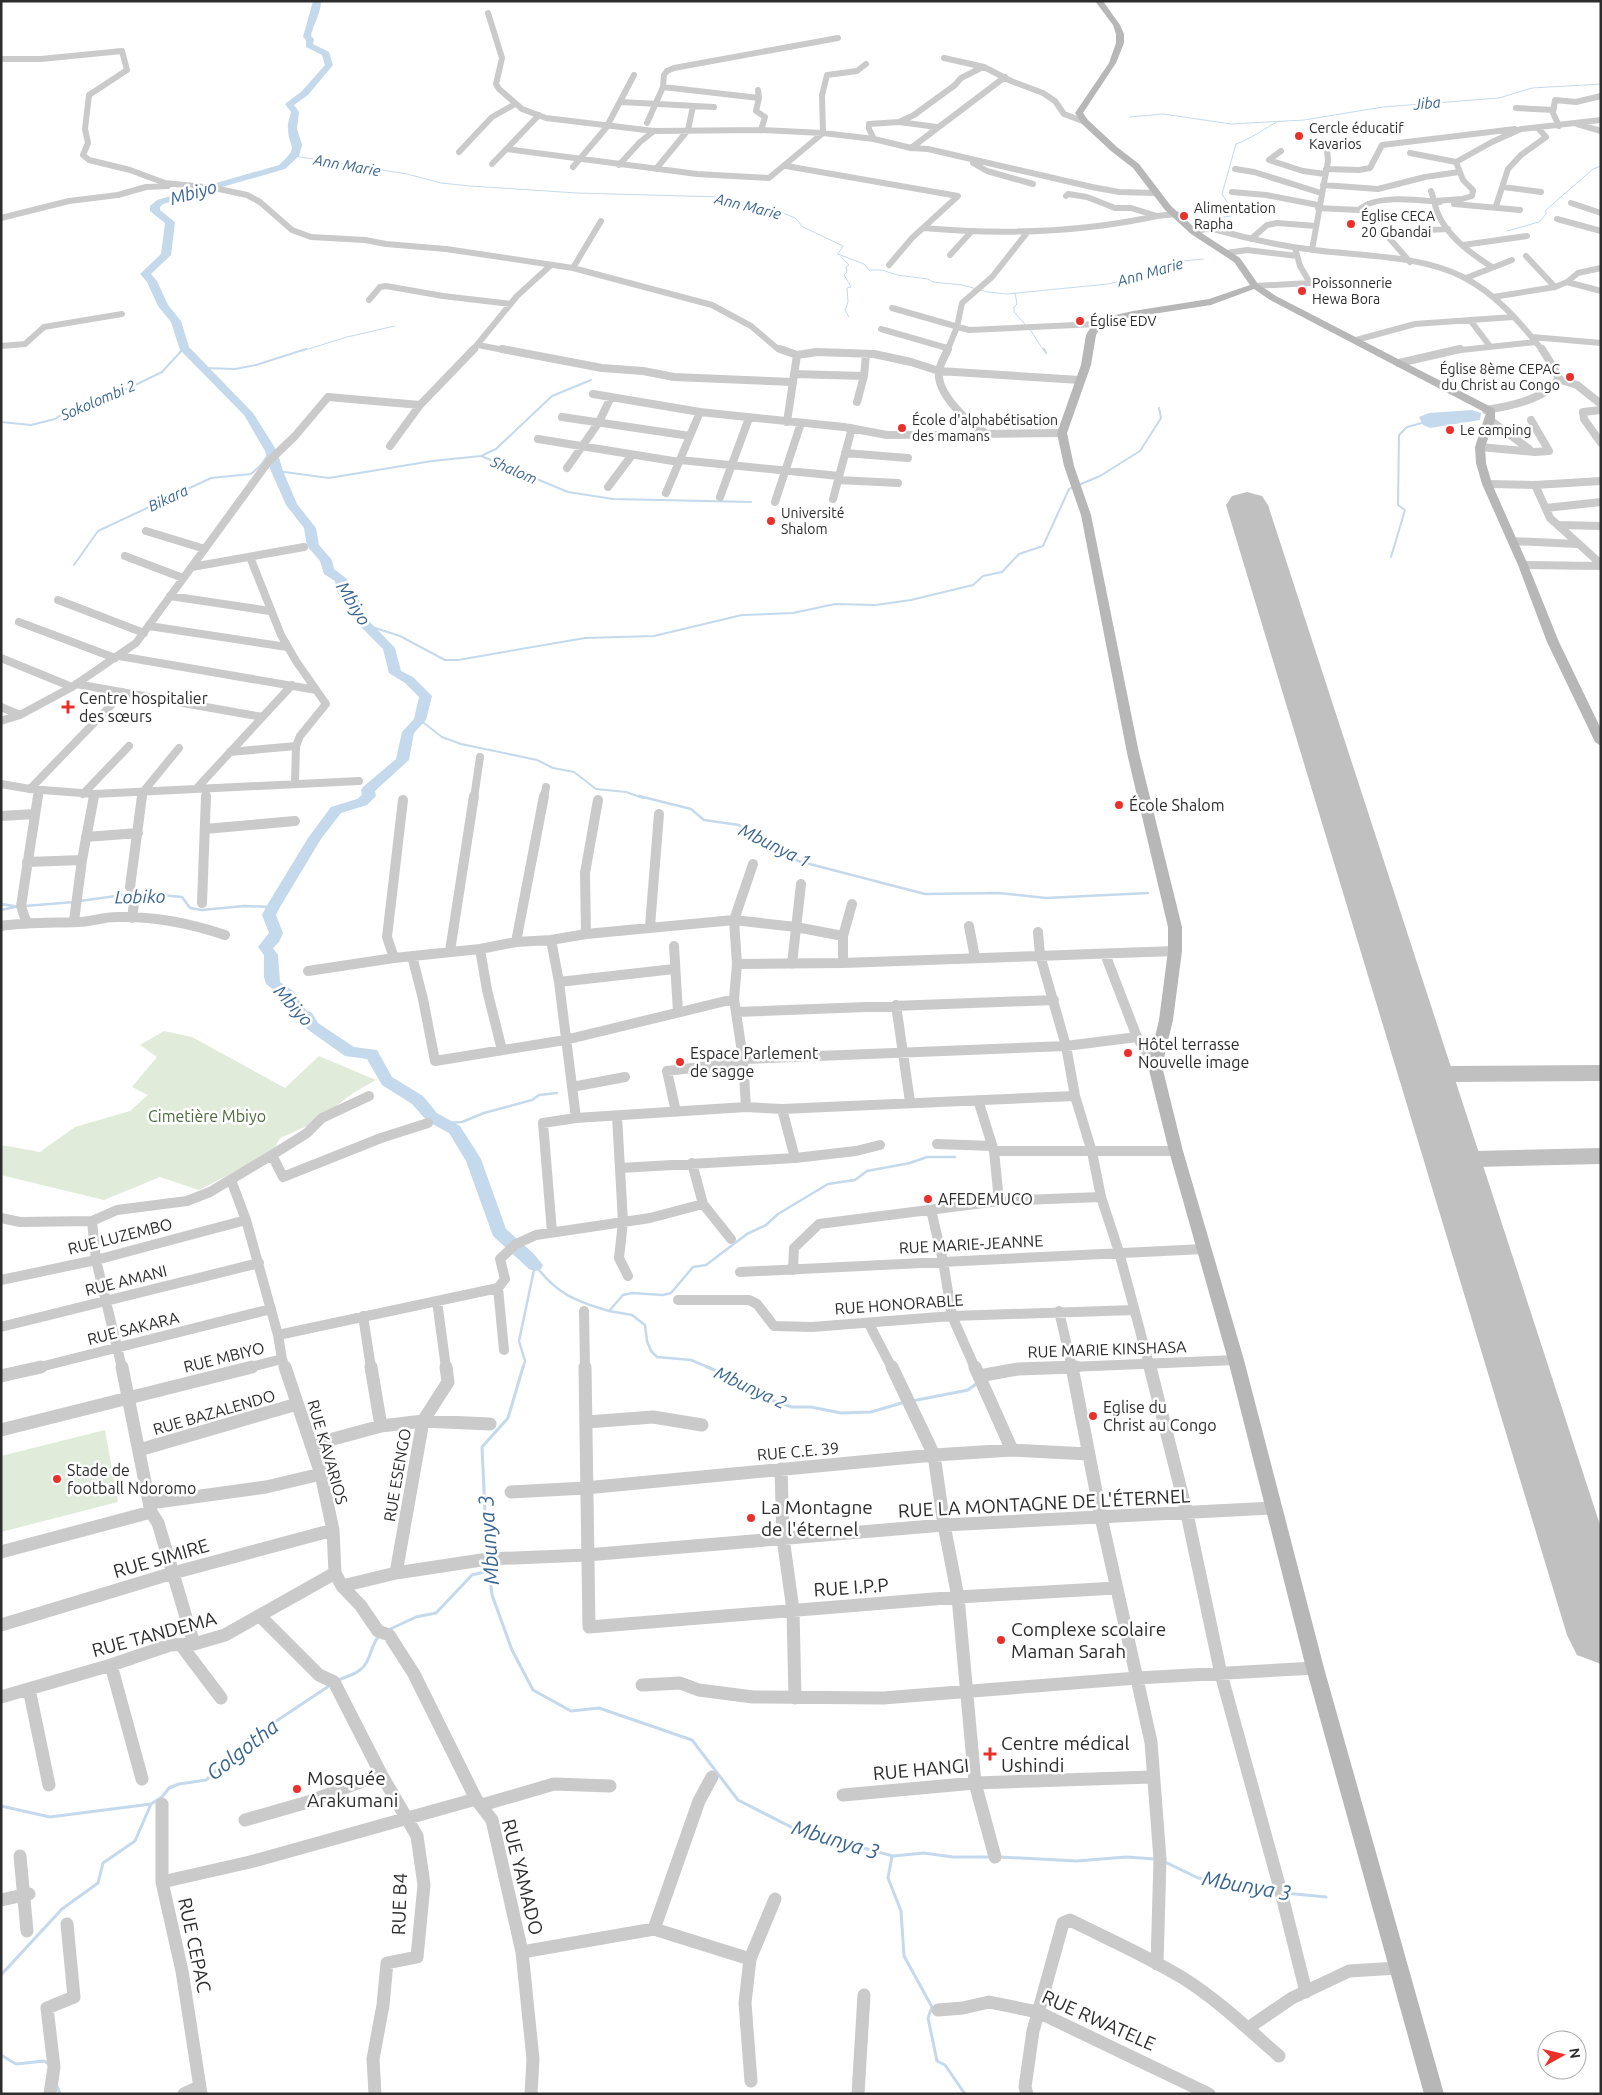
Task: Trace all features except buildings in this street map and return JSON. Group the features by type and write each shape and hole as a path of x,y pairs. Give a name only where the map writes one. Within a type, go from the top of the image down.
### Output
{"street":[{"path":"1099,1 1114,21 1120,37 1117,51 1108,71 1079,113 1085,122 1114,149 1136,166 1168,208 1194,232 1236,260 1255,286 1273,298 1399,362 1488,415 1515,442 1535,452"},
{"path":"488,13 502,58 496,84 516,104 539,115 561,120 654,131 761,130 823,133 874,139 911,148 928,149 1092,187 1119,192 1155,193"},
{"path":"646,123 663,87 664,75 667,71 674,68 838,38"},
{"path":"1,59 41,59 122,51 127,70 89,95 85,129 88,143 83,155 97,163 130,170 176,185"},
{"path":"944,58 983,67 1005,78 1042,92 1060,106 1064,114 1085,122"},
{"path":"506,149 713,176 769,178 786,166 823,133 822,96 827,75 856,71 866,64"},
{"path":"899,122 920,110 955,85 961,78 983,67"},
{"path":"572,166 608,126 621,102 625,89 634,75"},
{"path":"911,148 1005,78"},
{"path":"663,87 759,98"},
{"path":"758,90 759,98 756,111 765,117 761,130"},
{"path":"1558,126 1552,105 1555,100 1576,102 1601,96"},
{"path":"621,102 714,107"},
{"path":"459,152 492,117 516,104"},
{"path":"656,169 688,130 693,106"},
{"path":"1516,108 1553,110"},
{"path":"492,164 539,115"},
{"path":"1281,151 1269,160 1303,171 1360,170 1370,168 1382,144 1601,120"},
{"path":"874,139 869,129 869,124 899,122 937,127"},
{"path":"1571,123 1601,131"},
{"path":"1496,206 1508,169 1521,155 1546,137 1538,128"},
{"path":"1410,153 1456,162 1492,142 1522,129"},
{"path":"619,164 640,142 654,131"},
{"path":"1312,250 1318,206 1326,171 1326,149"},
{"path":"958,156 987,171 1034,184"},
{"path":"1435,201 1462,199 1472,196 1473,190 1459,172 1456,162"},
{"path":"786,166 899,184 958,196 912,238 889,265"},
{"path":"1235,169 1254,172 1321,193"},
{"path":"1323,185 1378,189 1425,177 1459,172"},
{"path":"1,218 68,201 118,195 146,187 176,185 214,188 247,195 260,202 292,230 311,237 365,240 386,244 446,249 573,268 627,284 712,305 751,326 778,349 797,355 817,352 886,355 939,371 1080,380"},
{"path":"1503,187 1541,192"},
{"path":"1232,192 1266,195 1318,206 1359,210 1366,203 1407,199 1496,206 1520,210"},
{"path":"1431,192 1438,215 1448,229 1477,259 1492,267"},
{"path":"1066,196 1068,194 1087,197 1108,206 1131,208 1158,216"},
{"path":"1571,203 1601,213"},
{"path":"1,211 32,210"},
{"path":"923,228 1026,234 1092,228 1176,214"},
{"path":"1557,219 1601,231"},
{"path":"573,268 601,221"},
{"path":"1251,239 1267,225 1277,223 1316,226"},
{"path":"1194,232 1205,229 1217,230 1295,248 1410,262 1466,278 1493,297 1513,317 1534,340 1558,372 1558,379 1554,386 1527,400 1488,415"},
{"path":"1410,262 1384,232 1448,229"},
{"path":"950,255 971,232"},
{"path":"987,434 973,427 954,406 938,378 939,371 957,327 962,303 992,277 1026,234"},
{"path":"1464,245 1527,236"},
{"path":"892,308 969,330 1098,324 1105,320 1133,314 1211,302 1255,286 1310,283 1303,273 1295,248"},
{"path":"1227,254 1247,250 1297,256"},
{"path":"1526,256 1555,287"},
{"path":"1466,278 1512,260"},
{"path":"390,446 420,404 478,345 511,304 551,265"},
{"path":"1493,297 1555,287 1568,282 1578,273 1601,268"},
{"path":"1568,282 1601,291"},
{"path":"369,300 380,287 386,286 443,296 511,304"},
{"path":"1,346 26,344 44,327 122,314"},
{"path":"1356,340 1415,324 1513,317"},
{"path":"1470,320 1489,345"},
{"path":"1098,324 1091,336 1086,365 1062,432 1068,466 1086,515 1134,753 1175,927 1175,951 1166,1020 1155,1066"},
{"path":"881,329 947,348"},
{"path":"1399,362 1426,354 1534,340 1601,342"},
{"path":"478,345 602,368 643,371 674,377 794,378 864,376"},
{"path":"858,402 864,376 866,354"},
{"path":"787,422 797,355"},
{"path":"1558,379 1577,385 1601,404"},
{"path":"593,394 700,412 852,428 887,435 1062,432"},
{"path":"1,721 20,715 74,686 136,643 272,459 328,397 420,404"},
{"path":"567,468 599,422 611,397"},
{"path":"1601,410 1583,412 1584,419 1601,443"},
{"path":"666,493 700,412"},
{"path":"1488,415 1480,447 1481,463 1487,484 1523,565 1553,642 1596,725 1601,742"},
{"path":"562,416 690,436"},
{"path":"720,497 749,418"},
{"path":"1480,447 1535,452 1549,451 1532,420"},
{"path":"775,502 801,423"},
{"path":"833,499 852,428"},
{"path":"538,439 680,461 898,483"},
{"path":"845,453 908,458"},
{"path":"608,487 632,455"},
{"path":"1487,484 1535,485 1601,480"},
{"path":"1535,485 1550,518 1601,564"},
{"path":"1546,508 1601,502"},
{"path":"1558,525 1601,526"},
{"path":"146,531 205,549"},
{"path":"1512,542 1578,544"},
{"path":"192,567 304,546"},
{"path":"125,556 183,578"},
{"path":"250,557 262,584 270,610 287,647 326,704 300,736 296,746 295,783"},
{"path":"1523,565 1601,564"},
{"path":"170,596 270,610"},
{"path":"58,600 146,629 287,647"},
{"path":"19,622 117,657 316,690"},
{"path":"1,658 74,686 262,717"},
{"path":"202,903 205,829 202,789 230,752 292,685"},
{"path":"26,921 21,906 35,814 35,789 122,694"},
{"path":"1,707 20,715"},
{"path":"83,794 129,746"},
{"path":"230,752 296,746"},
{"path":"130,887 142,792 179,748"},
{"path":"450,952 480,757"},
{"path":"1,784 94,794 359,781"},
{"path":"516,942 546,787"},
{"path":"74,922 82,860 94,794"},
{"path":"394,958 387,937 403,800"},
{"path":"586,934 585,873 598,800"},
{"path":"1,816 35,814"},
{"path":"650,926 660,814"},
{"path":"205,829 295,821"},
{"path":"86,837 138,833"},
{"path":"27,862 82,860"},
{"path":"746,1107 734,999 737,964 734,920 753,864"},
{"path":"792,964 801,884"},
{"path":"132,918 135,896"},
{"path":"843,962 843,936 852,904"},
{"path":"1,926 26,921 74,922 116,917 205,928 225,935"},
{"path":"308,970 394,958 480,950 516,942 551,940 650,926 734,920 796,927 843,936"},
{"path":"969,926 974,958"},
{"path":"1038,932 1040,955 1066,1046 1074,1096 1092,1152 1101,1197 1119,1252 1149,1364 1187,1514 1221,1674 1281,1892 1306,1992"},
{"path":"551,940 559,982 576,1118"},
{"path":"674,946 678,1012"},
{"path":"480,950 487,990 502,1050"},
{"path":"737,964 792,964 1175,951"},
{"path":"1105,954 1137,1038 1155,1066 1176,1151 1236,1360 1315,1668 1434,2094"},
{"path":"412,956 423,999 435,1061 565,1040 734,999"},
{"path":"559,982 674,969"},
{"path":"736,1012 1054,1000"},
{"path":"896,1005 910,1102"},
{"path":"676,1112 667,1070 742,1061 903,1052 1066,1046 1137,1038"},
{"path":"572,1087 625,1077"},
{"path":"1,1218 20,1222 92,1221 117,1210 187,1201 210,1192 232,1180 307,1133 322,1118 368,1096"},
{"path":"552,1232 543,1123 576,1118 746,1107 782,1108 1074,1096"},
{"path":"978,1100 993,1149 999,1201"},
{"path":"782,1108 795,1158"},
{"path":"617,1116 623,1222 619,1258 628,1276"},
{"path":"272,1155 283,1177 381,1138 428,1123"},
{"path":"620,1168 795,1158 856,1151 880,1144"},
{"path":"937,1144 993,1149 1092,1152 1176,1151"},
{"path":"692,1163 703,1204 731,1239"},
{"path":"232,1180 259,1263 278,1335"},
{"path":"793,1270 794,1248 819,1224 999,1201 1101,1197"},
{"path":"504,1350 498,1288 505,1279 500,1259 514,1244 552,1232 650,1218 703,1204"},
{"path":"931,1210 943,1261 952,1316 1012,1450"},
{"name":"RUE LUZEMBO","path":"1,1280 96,1260 246,1220"},
{"path":"92,1221 96,1260 129,1397 150,1508 158,1523 194,1644"},
{"name":"RUE MARIE-JEANNE","path":"740,1272 1204,1249"},
{"name":"RUE AMANI","path":"1,1327 259,1263"},
{"name":"RUE MBIYO","path":"1,1430 282,1359 278,1335 498,1288"},
{"name":"RUE HONORABLE","path":"678,1300 749,1300 758,1304 774,1326 812,1327 952,1316 1134,1310"},
{"name":"RUE ESENGO","path":"396,1572 423,1421 448,1382 437,1301"},
{"name":"RUE SAKARA","path":"1,1376 117,1349 271,1309"},
{"path":"584,1311 587,1422 585,1488 587,1555"},
{"path":"1060,1311 1101,1517 1150,1742 1160,1859 1157,1964"},
{"path":"363,1316 381,1426"},
{"path":"869,1324 934,1455 944,1525 958,1597 975,1783 995,1857"},
{"name":"RUE KAVARIOS","path":"282,1359 321,1474 333,1530 335,1573 342,1586 384,1633"},
{"name":"RUE MARIE KINSHASA","path":"979,1376 1018,1369 1236,1360"},
{"name":"RUE BAZALENDO","path":"139,1450 297,1404"},
{"path":"587,1422 653,1417 702,1425"},
{"path":"311,1445 381,1426 423,1421 490,1424"},
{"name":"RUE C.E. 39","path":"512,1492 585,1488 934,1455 1012,1450 1088,1454"},
{"path":"781,1469 783,1538 793,1610 795,1698"},
{"path":"1,1552 150,1508 266,1487 321,1474"},
{"name":"RUE LA MONTAGNE DE L'ÉTERNEL","path":"396,1572 488,1559 587,1555 944,1525 1187,1514 1273,1508"},
{"name":"RUE SIMIRE","path":"1,1625 173,1573 333,1530"},
{"name":"RUE I.P.P","path":"587,1555 589,1627 958,1597 1116,1588"},
{"path":"342,1586 396,1572"},
{"name":"RUE TANDEMA","path":"1,1697 111,1665 170,1645 194,1644 225,1635 335,1573"},
{"name":"RUE B4","path":"260,1616 319,1675 334,1682 381,1774 417,1836 424,1885 417,1957 387,1963 383,2005 373,2059 375,2094"},
{"name":"RUE YAMADO","path":"384,1633 418,1682 479,1802 492,1820 522,1952 533,2059 531,2094"},
{"path":"180,1645 221,1698"},
{"path":"111,1665 142,1779"},
{"path":"642,1685 680,1683 699,1690 753,1697 883,1698 1137,1678 1315,1668"},
{"path":"29,1689 50,1785"},
{"path":"245,1820 308,1802 381,1774"},
{"path":"654,1929 698,1801 712,1777"},
{"name":"RUE HANGI","path":"843,1795 975,1783 1152,1777"},
{"path":"162,1882 250,1862 406,1818 554,1784 610,1786"},
{"name":"RUE CEPAC","path":"162,1804 162,1882 182,1971 200,2091"},
{"path":"20,1856 27,1894 27,1931"},
{"path":"1,1900 27,1894"},
{"path":"751,2081 745,2003 750,1959 775,1899"},
{"path":"1027,2094 1025,2087 1033,2031 1063,1923 1070,1920 1157,1964 1198,1988 1248,2028 1279,2056"},
{"path":"50,2094 54,2067 47,2008 74,1997 67,1924"},
{"path":"522,1952 654,1929 750,1959"},
{"path":"1248,2028 1292,1998 1349,1972 1398,1968"},
{"path":"858,2094 864,1995"},
{"name":"RUE RWATELE","path":"938,2010 963,2008 989,2002 1038,2012 1209,2094"},
{"path":"184,2094 200,2091"}],"green space":[{"name":"Cimetière Mbiyo","path":"164,1031 192,1037 285,1088 319,1056 376,1080 353,1093 314,1123 280,1138 272,1153 199,1190 160,1177 104,1200 1,1175 1,1145 40,1152 75,1127 130,1111 148,1095 132,1087 157,1057 140,1045"},
{"name":"Stade de football Ndoromo","path":"105,1430 118,1502 1,1532 1,1456"}],"water":[{"path":"1472,410 1481,413 1480,420 1430,428 1423,425 1419,417 1429,413"}],"waterway":[{"name":"Mbiyo","path":"317,1 316,11 307,32 307,37 310,39 309,45 326,54 329,65 305,93 289,104 295,112 292,129 297,145 294,156 282,167 160,202 155,206 155,211 170,222 166,255 145,274 152,281 163,306 176,321 184,348 248,413 271,451 277,471 292,505 310,528 313,546 326,560 328,571 341,579 344,594 354,601 360,619 389,648 395,673 409,680 426,696 420,720 408,732 402,760 368,790 369,796 362,802 336,810 315,838 273,907 269,915 276,933 274,939 265,947 271,955 271,977 273,984 288,994 301,1013 307,1016 312,1026 350,1052 372,1054 387,1081 418,1100 432,1117 450,1125 454,1129 473,1159 499,1232 535,1265"},
{"name":"Jiba","path":"1278,121 1304,120 1383,107 1499,98 1532,88 1601,84"},
{"path":"1130,117 1163,114 1231,124 1278,121"},
{"path":"1217,218 1231,216 1234,213 1222,194 1236,144 1278,121"},
{"name":"Ann Marie","path":"294,156 407,174 441,183 470,186 577,193 722,197 730,203 781,212 795,218 803,227 843,246 838,254 864,264 869,270 882,270 897,275 962,285 988,292 1015,293"},
{"path":"1507,231 1539,222 1546,214 1546,210 1593,169 1601,166"},
{"path":"841,257 849,265 846,267 847,272 844,275 851,287 847,288 848,302 845,310 849,317"},
{"name":"Ann Marie","path":"1015,293 1108,284 1139,277 1183,261 1203,259"},
{"path":"1015,293 1017,304 1014,307 1014,312 1031,331 1044,351"},
{"path":"302,351 347,337 395,326"},
{"name":"Sokolombi 2","path":"1,422 31,425 55,419 67,411 125,390 162,372 183,349"},
{"path":"203,368 235,369 256,365 306,349"},
{"path":"1044,349 1046,353"},
{"path":"481,456 496,449 552,396 591,380"},
{"path":"369,626 400,636 445,660 458,660 585,638 654,636 742,615 793,613 835,604 876,605 911,600 973,585 983,576 1002,572 1019,554 1043,546 1069,489 1100,476 1140,451 1161,418 1159,408"},
{"path":"1391,557 1405,510 1398,505 1399,435 1407,427 1422,423"},
{"name":"Bikara","path":"74,565 98,531 211,478 251,474 260,466 271,451"},
{"name":"Shalom","path":"277,471 329,478 432,461 481,456"},
{"name":"Shalom","path":"481,456 568,492 613,499 751,502"},
{"name":"Mbunya 1","path":"420,720 442,737 461,744 537,760 553,768 574,772 596,789 626,792 643,798"},
{"name":"Mbunya 1","path":"639,796 691,809 704,820 739,825 746,831 782,847 798,861 925,894 999,893 1046,898 1148,893"},
{"name":"Lobiko","path":"80,901 137,893 182,897 190,908 202,910 244,906 273,907"},
{"name":"Lobiko","path":"25,906 74,902"},
{"name":"Lobiko","path":"1,904 20,907"},
{"name":"Lobiko","path":"1,910 15,907"},
{"path":"448,1123 462,1122 484,1113 532,1100 539,1095 557,1093"},
{"name":"Mbunya 2","path":"609,1311 623,1295 632,1293 663,1295 671,1293 693,1267 706,1265 747,1234 766,1225 778,1214 828,1184 855,1180 867,1171 910,1163 927,1157 955,1157"},
{"name":"Mbunya 3","path":"523,1368 525,1361 519,1341 535,1265 559,1290 576,1300 609,1311"},
{"name":"Mbunya 2","path":"609,1311 632,1315 645,1325 647,1341 651,1351 657,1357 691,1360 710,1368"},
{"name":"Mbunya 3","path":"487,1554 482,1447 508,1418 523,1367"},
{"name":"Mbunya 2","path":"707,1367 747,1383 768,1399 792,1407 811,1407 841,1413 871,1412 905,1402"},
{"name":"Mbunya 2","path":"912,1401 968,1390 976,1384"},
{"name":"Mbunya 3","path":"488,1565 492,1595 512,1650 533,1690 571,1711 599,1708 692,1740 738,1800 797,1830 893,1856 924,1853 953,1857 991,1857"},
{"name":"Golgotha","path":"388,1630 416,1617 436,1613 472,1575 488,1571"},
{"name":"Golgotha","path":"338,1680 364,1667 379,1636"},
{"name":"Golgotha","path":"151,1804 162,1797 169,1788 179,1784 206,1780 249,1739 329,1686"},
{"path":"1,1806 50,1817 151,1804"},
{"name":"Golgotha","path":"1,1975 62,1909 98,1883 103,1863 135,1841 151,1804"},
{"path":"892,1856 888,1878 901,1911 904,1956 932,2007 928,2018 937,2061 945,2065 965,2094"},
{"name":"Mbunya 3","path":"999,1857 1077,1861 1126,1857 1155,1859"},
{"name":"Mbunya 3","path":"1165,1862 1198,1878 1237,1883 1261,1890 1277,1892"},
{"name":"Mbunya 3","path":"1285,1893 1326,1897"},
{"path":"1,2055 16,2064 44,2061 49,2064"},
{"path":"57,2086 60,2094"}],"taxiway":[{"path":"1423,1064 1432,1070 1449,1074 1601,1073"},
{"path":"1457,1171 1464,1163 1476,1159 1601,1156"}],"runway":[{"path":"1247,505 1601,1635"}],"place":[{"name":"Cercle éducatif Kavarios","path":"1299,136"},
{"name":"Alimentation Rapha","path":"1184,216"},
{"name":"Église CECA 20 Gbandai","path":"1351,224"},
{"name":"Poissonnerie Hewa Bora","path":"1302,291"},
{"name":"Église EDV","path":"1080,321"},
{"name":"Église 8ème CEPAC du Christ au Congo","path":"1570,377"},
{"name":"École d'alphabétisation des mamans","path":"902,428"},
{"name":"Le camping","path":"1450,430"},
{"name":"Université Shalom","path":"771,521"},
{"name":"Centre hospitalier des sœurs","path":"68,707"},
{"name":"École Shalom","path":"1119,805"},
{"name":"Hôtel terrasse Nouvelle image","path":"1128,1053"},
{"name":"Espace Parlement de sagge","path":"680,1062"},
{"name":"AFEDEMUCO","path":"928,1199"},
{"name":"Eglise du Christ au Congo","path":"1093,1416"},
{"name":"Stade de football Ndoromo","path":"57,1479"},
{"name":"La Montagne de l'éternel","path":"751,1518"},
{"name":"Complexe scolaire Maman Sarah","path":"1001,1640"},
{"name":"Centre médical Ushindi","path":"990,1754"},
{"name":"Mosquée Arakumani","path":"297,1789"}]}
